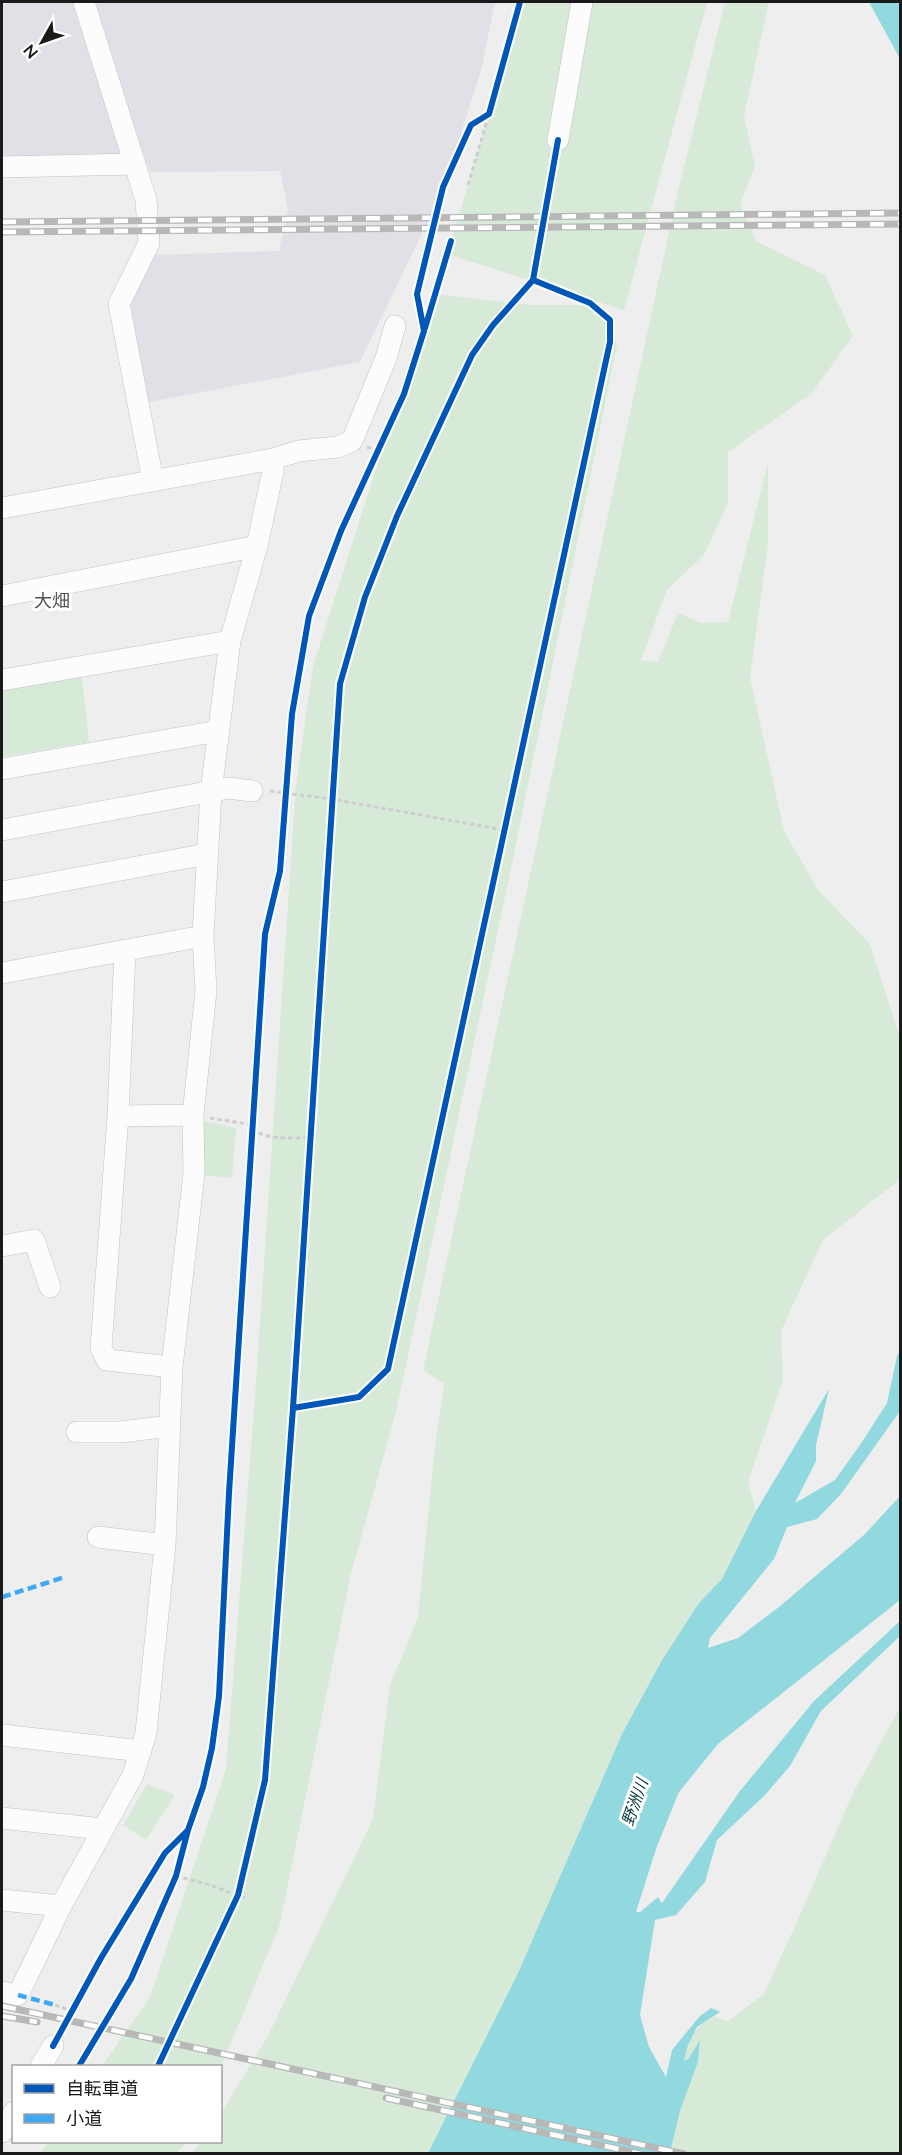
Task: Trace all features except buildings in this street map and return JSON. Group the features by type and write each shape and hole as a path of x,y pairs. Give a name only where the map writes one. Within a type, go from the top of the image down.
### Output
{"street":[{"path":"84,2 146,200 149,243 119,304 153,480"},
{"path":"558,140 582,2"},
{"path":"2,167 135,164"},
{"path":"2,508 273,459 299,451 338,447 352,441 386,358 395,326"},
{"path":"2,1992 18,1995 61,1906 132,1774 146,1733 165,1545 172,1367 194,1173 193,1115 206,991 203,936 211,792 230,641 257,546 273,471 273,459"},
{"path":"2,596 257,546"},
{"path":"2,680 230,641"},
{"path":"2,769 218,731"},
{"path":"2,830 229,788 260,791"},
{"path":"2,892 207,854"},
{"path":"2,973 203,936"},
{"path":"125,950 118,1116 101,1348 107,1360 172,1367"},
{"path":"118,1116 193,1115"},
{"path":"2,1246 34,1240 50,1287"},
{"path":"77,1432 121,1432 170,1426"},
{"path":"98,1537 165,1545"},
{"path":"2,1735 141,1751"},
{"path":"2,1818 102,1829"},
{"path":"2,1900 61,1906"},
{"path":"42,2065 53,2046"},
{"path":"2,2132 12,2115"}],"path":[{"path":"468,185 492,103"},
{"path":"480,120 489,114"},
{"path":"421,342 451,241"},
{"path":"525,289 533,280 535,268"},
{"path":"293,1408 359,1397 388,1369 610,342 610,320 590,303 533,280"},
{"path":"421,313 424,331"},
{"path":"373,461 382,441"},
{"path":"284,804 285,782"},
{"path":"331,811 332,788"},
{"path":"260,791 331,799 505,830"},
{"path":"193,1115 248,1124 254,1131 267,1136 311,1138"},
{"path":"253,1143 254,1120"},
{"path":"310,1150 312,1127"},
{"path":"292,1419 293,1396"},
{"path":"183,1848 192,1819"},
{"path":"53,2046 100,1958 165,1853 188,1830"},
{"path":"171,1887 178,1867"},
{"path":"176,1876 210,1885 241,1897"},
{"path":"233,1906 241,1897 240,1884"},
{"path":"55,2005 72,2011"}],"shaded area":[{"path":"2,2 81,2 125,150 121,156 2,160"},
{"path":"95,2 495,2 482,67 443,190 360,362 145,403 130,299 151,255 279,251 288,210 280,171 150,172 106,54"}],"green space":[{"path":"524,2 707,2 624,310 447,254"},
{"path":"725,2 769,2 744,116 755,167 740,204 756,241 825,275 853,336 811,394 728,452 728,503 704,555 667,590 641,660 658,662 678,613 701,623 728,622 768,463 768,544 750,678 784,831 819,891 870,944 900,1038 900,1176 898,1181 823,1240 781,1331 783,1380 748,1482 756,1511 722,1579 699,1603 662,1660 622,1734 518,1973 428,2153 191,2154 199,2143 222,2143 222,2111 268,2036 373,1819 390,1685 418,1617 435,1447 444,1384 423,1370 678,191"},
{"path":"432,294 530,305 584,305 610,320 617,345 517,840 396,1412 350,1577 280,1924 222,2065 103,2065 150,1997 226,1769 255,1397 296,786 313,666"},
{"path":"82,677 89,742 2,757 2,688"},
{"path":"201,1120 236,1128 232,1178 196,1174"},
{"path":"900,1707 900,2153 670,2154 680,2111 698,2062 700,2041 689,2058 684,2061 693,2034 700,2026 714,2017 728,2021 764,1994 852,1795"},
{"path":"147,1784 175,1795 146,1840 123,1825"},
{"path":"48,2143 185,2143 177,2153 41,2153"}],"water":[{"path":"869,2 900,2 900,59"},
{"name":"野洲川","path":"900,1351 900,1411 841,1494 817,1519 787,1527 774,1559 710,1638 708,1648 738,1638 779,1607 865,1534 900,1496 900,1600 718,1744 679,1792 657,1846 636,1912 640,1912 658,1897 662,1903 740,1791 814,1701 900,1621 900,1636 821,1711 790,1766 765,1795 717,1840 705,1882 676,1915 655,1920 640,2015 649,2047 666,2077 672,2050 699,2017 711,2008 720,2012 697,2027 688,2045 684,2061 689,2058 700,2040 698,2062 680,2111 670,2153 428,2153 518,1973 622,1734 662,1660 699,1603 722,1579 756,1511 829,1389 816,1445 816,1461 795,1503 835,1480 862,1442 887,1403"}],"railway":[{"path":"2,222 900,213"},
{"path":"2,232 900,224"},
{"path":"2,2006 684,2154"},
{"path":"2,2016 37,2022"},
{"path":"386,2098 641,2154"}],"marked path":[{"path":"2,1597 65,1577"},
{"path":"18,1995 55,2005"}],"cycle path":[{"path":"80,2065 131,1979 176,1876 188,1830 203,1787 212,1748 219,1696 229,1493 265,934 280,871 292,714 309,616 341,531 404,394 424,331 417,294 443,187 471,125 489,114 520,2"},
{"path":"158,2065 238,1895 265,1780 293,1408 340,684 365,597 397,516 472,355 493,325 533,280 558,140"},
{"path":"425,328 451,241"},
{"path":"293,1408 359,1397 388,1369 610,342 610,320 590,303 533,280"},
{"path":"53,2046 101,1958 165,1853 187,1831"}],"district":[{"name":"大畑","path":"52,600"}]}
